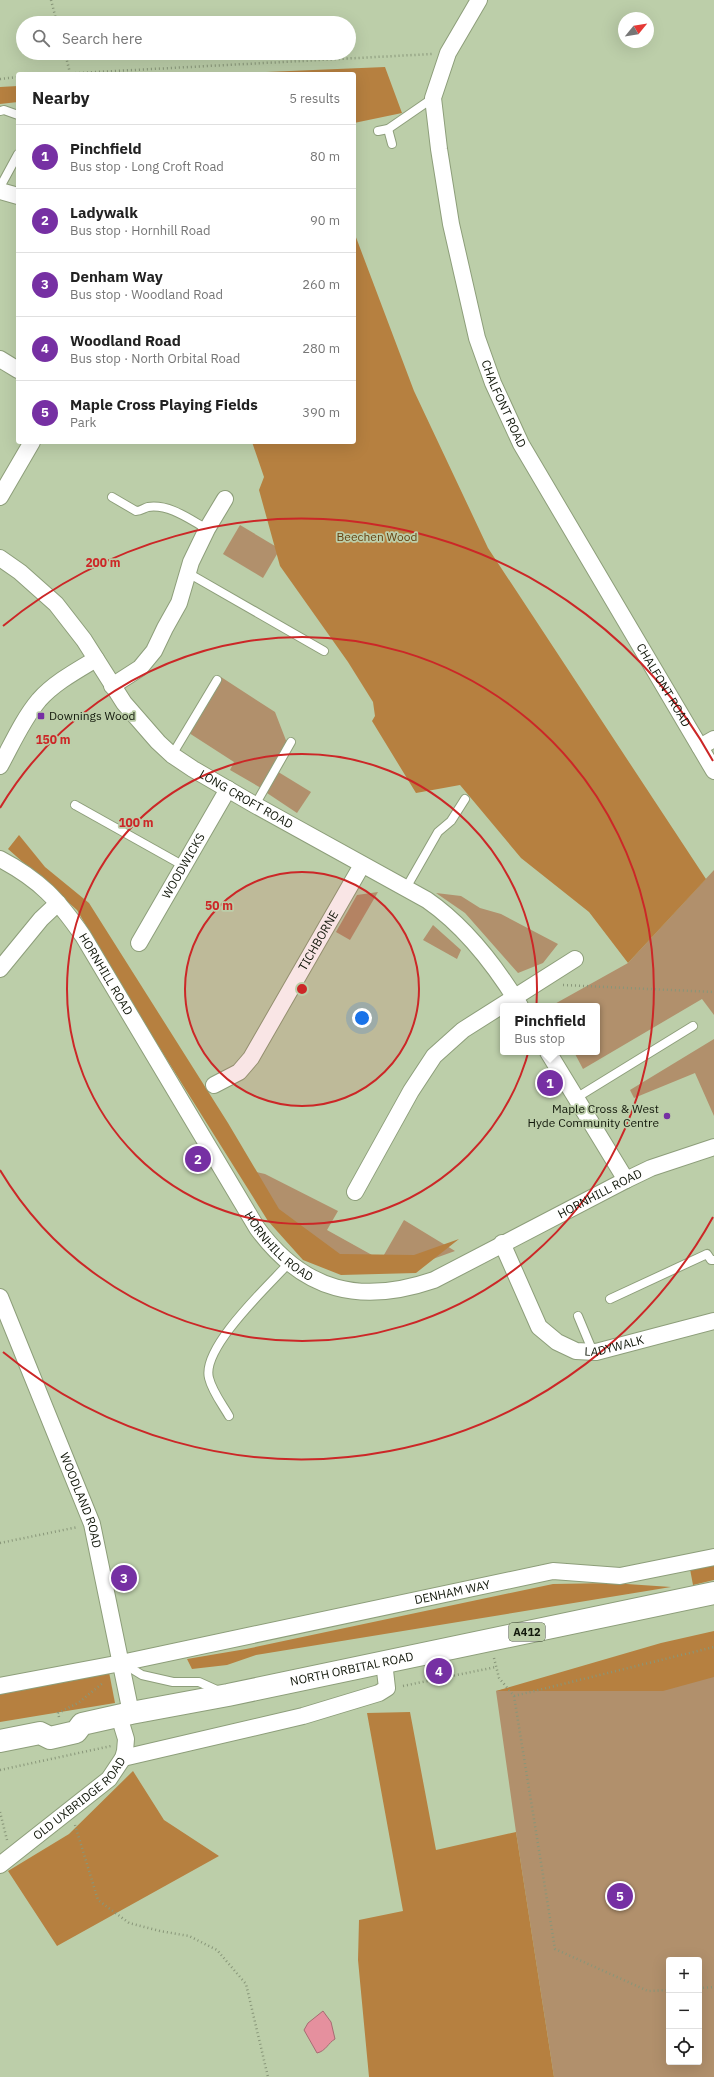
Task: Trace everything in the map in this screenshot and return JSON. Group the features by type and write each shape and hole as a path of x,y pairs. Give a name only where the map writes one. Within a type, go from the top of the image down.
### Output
{"main road":[{"name":"NORTH ORBITAL ROAD","path":"0,1741 40,1733 48,1724 73,1719 82,1724 125,1714 228,1695 714,1593"}],"street":[{"name":"CHALFONT ROAD","path":"479,0 448,53 433,98 439,149 451,224 477,338 493,383 528,457 707,743 714,770"},
{"path":"0,191 16,195"},
{"path":"0,359 16,369"},
{"path":"0,497 31,444"},
{"path":"112,686 140,668 154,650 179,603 191,562 207,529 225,499"},
{"name":"LONG CROFT ROAD","path":"0,558 20,572 56,604 84,640 112,686 140,722 172,755 255,805 406,888 441,910 462,928 493,965 518,1002"},
{"path":"2,757 30,712 40,699 68,676 96,659"},
{"name":"WOODWICKS","path":"139,943 228,789"},
{"name":"HORNHILL ROAD","path":"0,859 26,873 38,882 58,903 83,936 257,1228 288,1264 318,1281 350,1291 389,1292 434,1280 502,1243 651,1168 714,1147"},
{"name":"TICHBORNE","path":"214,1085 239,1072 251,1058 362,865"},
{"path":"0,969 41,918 58,903"},
{"path":"518,1002 543,980 575,959"},
{"path":"355,1192 411,1091 434,1056 463,1030 500,1011"},
{"path":"550,1055 626,1180"},
{"name":"LADYWALK","path":"502,1243 539,1327 557,1342 576,1351 593,1352 714,1321"},
{"name":"WOODLAND ROAD","path":"0,1297 92,1524 122,1663 125,1714"},
{"name":"DENHAM WAY","path":"0,1686 122,1663 552,1570 620,1576 714,1557"},
{"path":"123,1758 303,1716 379,1693 387,1688 384,1662"},
{"name":"OLD UXBRIDGE ROAD","path":"0,1865 109,1779 123,1758 126,1739 125,1714"}],"lane":[{"path":"378,131 388,129 433,98"},
{"path":"0,111 4,110 16,113"},
{"path":"388,129 392,144"},
{"path":"0,187 16,158"},
{"path":"112,497 136,511 148,507 164,507 207,529"},
{"path":"188,573 324,651"},
{"path":"172,755 218,680"},
{"path":"255,805 291,742"},
{"path":"406,888 438,832 451,821 465,799"},
{"path":"75,805 184,866"},
{"path":"576,1098 693,1026"},
{"path":"610,1299 707,1254 711,1260 714,1260"},
{"path":"229,1416 209,1377 208,1367 222,1337 288,1264"},
{"path":"578,1316 593,1352"},
{"path":"122,1663 142,1675 173,1682 199,1682 228,1695"}],"path":[{"path":"51,0 55,16"},
{"path":"356,58 448,53"},
{"path":"66,60 70,72"},
{"path":"89,72 316,60"},
{"path":"0,79 16,77"},
{"path":"543,980 552,985 714,992"},
{"path":"0,1543 92,1524"},
{"path":"490,1640 499,1678 514,1696 555,1949 648,1991 666,1990"},
{"path":"514,1696 714,1647"},
{"path":"70,1810 98,1900 130,1923 160,1931 189,1936 217,1950 246,1984 268,2077"},
{"path":"0,1812 7,1842"},
{"path":"702,1988 714,1987"}],"shaded area":[{"path":"240,525 280,549 263,578 223,554"},
{"path":"221,677 275,712 287,743 261,788 230,770 234,762 189,733"},
{"path":"275,770 311,792 297,813 264,791"},
{"path":"714,870 714,1015 702,999 583,1069 576,1055 600,1055 600,1003 556,1003 628,963"},
{"path":"378,892 350,940 336,932 357,895"},
{"path":"436,893 461,896 480,908 501,914 558,944 543,963 518,973 465,913"},
{"path":"433,925 461,950 457,959 423,940"},
{"path":"714,1039 714,1116 695,1073 634,1098 630,1090"},
{"path":"244,1169 265,1174 338,1211 327,1230 381,1260 404,1220 455,1251 394,1273 355,1272 319,1257"},
{"path":"714,1641 714,2077 554,2077 496,1691"},
{"path":"323,2011 331,2022 335,2039 323,2051 317,2053 304,2030 308,2023"}],"green space":[{"path":"385,67 402,113 356,123 356,72 268,72"},
{"path":"16,86 16,102 0,104 0,87"},
{"name":"Beechen Wood","path":"356,237 414,391 488,548 706,879 628,963 589,912 521,858 460,785 416,793 372,721 375,716 373,702 348,662 280,566 259,490 264,477 253,444 356,444"},
{"path":"19,835 45,867 89,903 228,1123 279,1209 340,1254 414,1255 459,1239 416,1273 341,1275 303,1260 268,1221 122,988 77,910 8,849"},
{"path":"714,1563 714,1580 693,1585 690,1569"},
{"path":"612,1583 671,1587 256,1655 227,1665 192,1669 187,1659 246,1649 553,1584"},
{"path":"714,1631 714,1677 663,1691 496,1691 661,1643"},
{"path":"109,1672 115,1703 0,1722 0,1694"},
{"path":"410,1712 436,1850 516,1832 554,2077 369,2077 358,1960 359,1920 403,1911 367,1713"},
{"path":"133,1771 164,1820 219,1856 57,1946 8,1871 69,1834"}],"place":[{"name":"Downings Wood","path":"41,716"},
{"name":"Pinchfield","path":"550,1083"},
{"name":"Maple Cross & West Hyde Community Centre","path":"667,1116"},
{"name":"Ladywalk","path":"198,1159"},
{"name":"Denham Way","path":"124,1578"},
{"name":"Woodland Road","path":"439,1671"},
{"name":"Maple Cross Playing Fields","path":"620,1896"}]}
